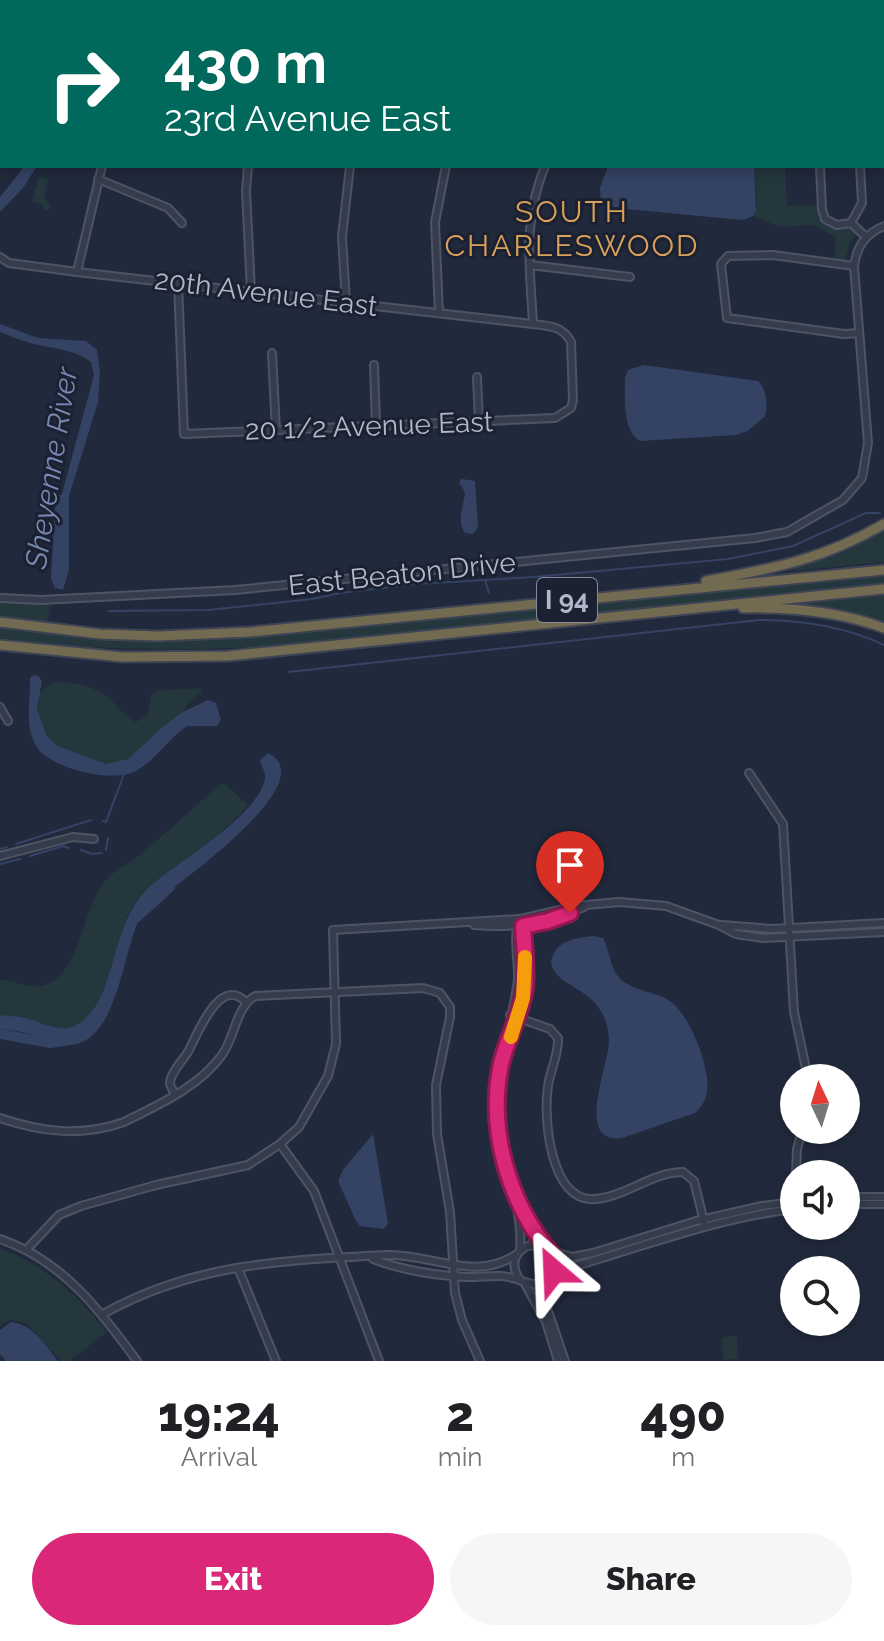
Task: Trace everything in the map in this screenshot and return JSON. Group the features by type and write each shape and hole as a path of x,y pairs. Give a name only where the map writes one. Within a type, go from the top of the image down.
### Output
{"highway":[{"path":"651,592 792,565 838,549 884,524"},
{"name":"I 94","path":"0,622 100,634 250,632 884,570"},
{"name":"I 94","path":"0,645 123,657 228,656 884,589"},
{"path":"672,609 802,610 857,619 884,628"}],"street":[{"path":"77,272 101,168"},
{"path":"248,168 246,191 251,291"},
{"path":"346,302 342,237 350,168"},
{"path":"439,313 435,222 446,168"},
{"path":"533,324 529,218 544,168"},
{"path":"820,168 825,219 837,225 851,223"},
{"path":"851,223 862,203 860,168"},
{"path":"98,179 168,208 182,223"},
{"path":"851,223 866,237 884,226"},
{"name":"East Beaton Drive","path":"0,598 41,600 235,590 755,538 787,532 843,500 862,478 868,443 854,266 859,246 866,237"},
{"path":"854,266 773,255 728,256 721,264 727,318 844,334 859,333"},
{"name":"20th Avenue East","path":"0,257 9,263 77,272 533,324 562,330 571,342 573,400 571,408 555,418"},
{"path":"530,265 630,277"},
{"name":"20 1/2 Avenue East","path":"178,283 184,434 555,418"},
{"path":"272,353 276,430"},
{"path":"374,365 376,425"},
{"path":"477,377 479,421"},
{"path":"0,707 8,721"},
{"path":"749,773 783,824 795,1020 805,1064"},
{"path":"0,856 73,837 94,839"},
{"path":"27,1249 59,1215 156,1185 248,1165 299,1127 328,1076 336,1044 333,930 519,924 591,904 619,902 666,906 736,934 789,938 884,932"},
{"path":"719,925 751,929 884,923"},
{"path":"519,924 525,983 501,1063 496,1117 521,1218 518,1252 513,1266 546,1322 558,1361"},
{"path":"0,1118 45,1131 82,1131 124,1122 206,1073 220,1059 233,1037 246,1002 260,995 427,988 440,993 448,1003 450,1017 437,1077 435,1118 451,1222 453,1276 462,1320 480,1361"},
{"path":"175,1094 170,1082 206,1013 231,996 242,997 246,1002"},
{"path":"514,1017 550,1029 558,1038 547,1089 546,1119 551,1148 569,1190 581,1198 596,1199 683,1172 694,1181 704,1222"},
{"path":"280,1144 312,1186 379,1361"},
{"path":"509,1177 555,1265 546,1305 565,1361"},
{"path":"860,1197 884,1197"},
{"path":"103,1314 159,1286 289,1259 388,1255 485,1267 505,1262 531,1245 572,1257 780,1204"},
{"path":"860,1204 884,1204"},
{"path":"370,1257 386,1264 453,1276 509,1276 538,1285 572,1266 704,1222 780,1210"},
{"path":"0,1239 27,1249 62,1273 103,1314 137,1361"},
{"path":"238,1268 276,1361"}],"shaded area":[{"path":"754,168 785,168 787,206 818,205 827,225 857,233 850,243 845,261 834,259 836,237 813,225 780,227 753,216 757,207"},
{"path":"39,176 48,180 44,195 49,210 44,210 43,204 32,201"},
{"path":"884,528 884,562 794,571 793,568 831,556"},
{"path":"884,573 884,584 267,646 134,649 0,638 0,626 133,638 266,635"},
{"path":"884,593 884,624 801,606 801,602"},
{"path":"0,602 52,604 47,623 0,616"},
{"path":"54,682 77,684 98,691 136,722 148,715 151,695 155,691 201,688 201,692 140,750 125,760 105,764 72,754 46,735 38,715 38,693"},
{"path":"220,784 225,784 248,805 222,831 152,885 133,905 105,986 89,1015 77,1025 64,1028 0,1015 0,980 33,986 53,981 71,960 92,903 107,879 148,848"},
{"path":"0,1248 31,1263 59,1282 107,1332 69,1361 61,1361 26,1323 10,1320 0,1326"},
{"path":"737,1336 738,1359 723,1360 722,1337"}],"water":[{"path":"23,168 36,168 23,188 0,212 0,197"},
{"path":"607,168 754,168 756,211 753,216 743,220 615,208 601,202 600,188"},
{"path":"0,324 38,338 86,341 97,350 100,373 98,402 69,496 69,570 63,590 55,588 51,579 55,508 62,494 94,375 91,362 69,351 30,343 0,332"},
{"path":"644,365 758,381 766,397 765,416 748,431 736,435 640,441 627,421 625,378 628,370"},
{"path":"462,479 475,481 478,527 473,534 465,533 461,523 465,493 459,482"},
{"path":"34,675 42,681 37,708 46,735 58,746 106,764 128,759 165,725 208,700 216,703 221,720 217,726 187,726 150,761 126,775 81,771 52,760 35,744 29,719 30,678"},
{"path":"268,753 281,768 277,788 236,836 143,912 109,1012 98,1029 85,1041 67,1045 28,1033 0,1029 0,1015 65,1028 78,1024 91,1013 107,981 125,923 134,906 146,890 233,823 249,807 260,792 265,777 260,760"},
{"path":"593,936 603,938 619,978 635,988 670,1001 692,1030 707,1082 706,1098 695,1113 622,1138 607,1137 599,1129 598,1100 609,1039 606,1022 591,999 562,979 551,963 561,945"},
{"path":"373,1134 388,1223 384,1229 360,1226 338,1181 343,1170"},
{"path":"11,1322 32,1331 58,1361 6,1361 0,1354 0,1330"}],"waterway":[{"path":"109,611 208,610 416,584 534,577 728,559 793,546 866,513 880,513"},
{"path":"485,580 489,593"},
{"path":"289,672 759,620 823,626 884,645"},
{"path":"103,821 106,822 124,774"},
{"path":"16,844 91,820"},
{"path":"106,850 108,838"},
{"path":"30,856 63,846 69,848"},
{"path":"0,849 7,847"},
{"path":"81,850 92,854 102,853"},
{"path":"0,864 20,859"},
{"name":"Sheyenne River","path":"137,917 170,887"},
{"name":"Sheyenne River","path":"0,1034 50,1043 69,1040"}],"slow traffic":[{"path":"511,1037 523,998 525,957"}],"district":[{"name":"SOUTH CHARLESWOOD","path":"572,228"}],"route":[{"path":"554,1271 552,1254 543,1247 509,1177 496,1117 501,1063 523,998 523,926 570,913"}]}
